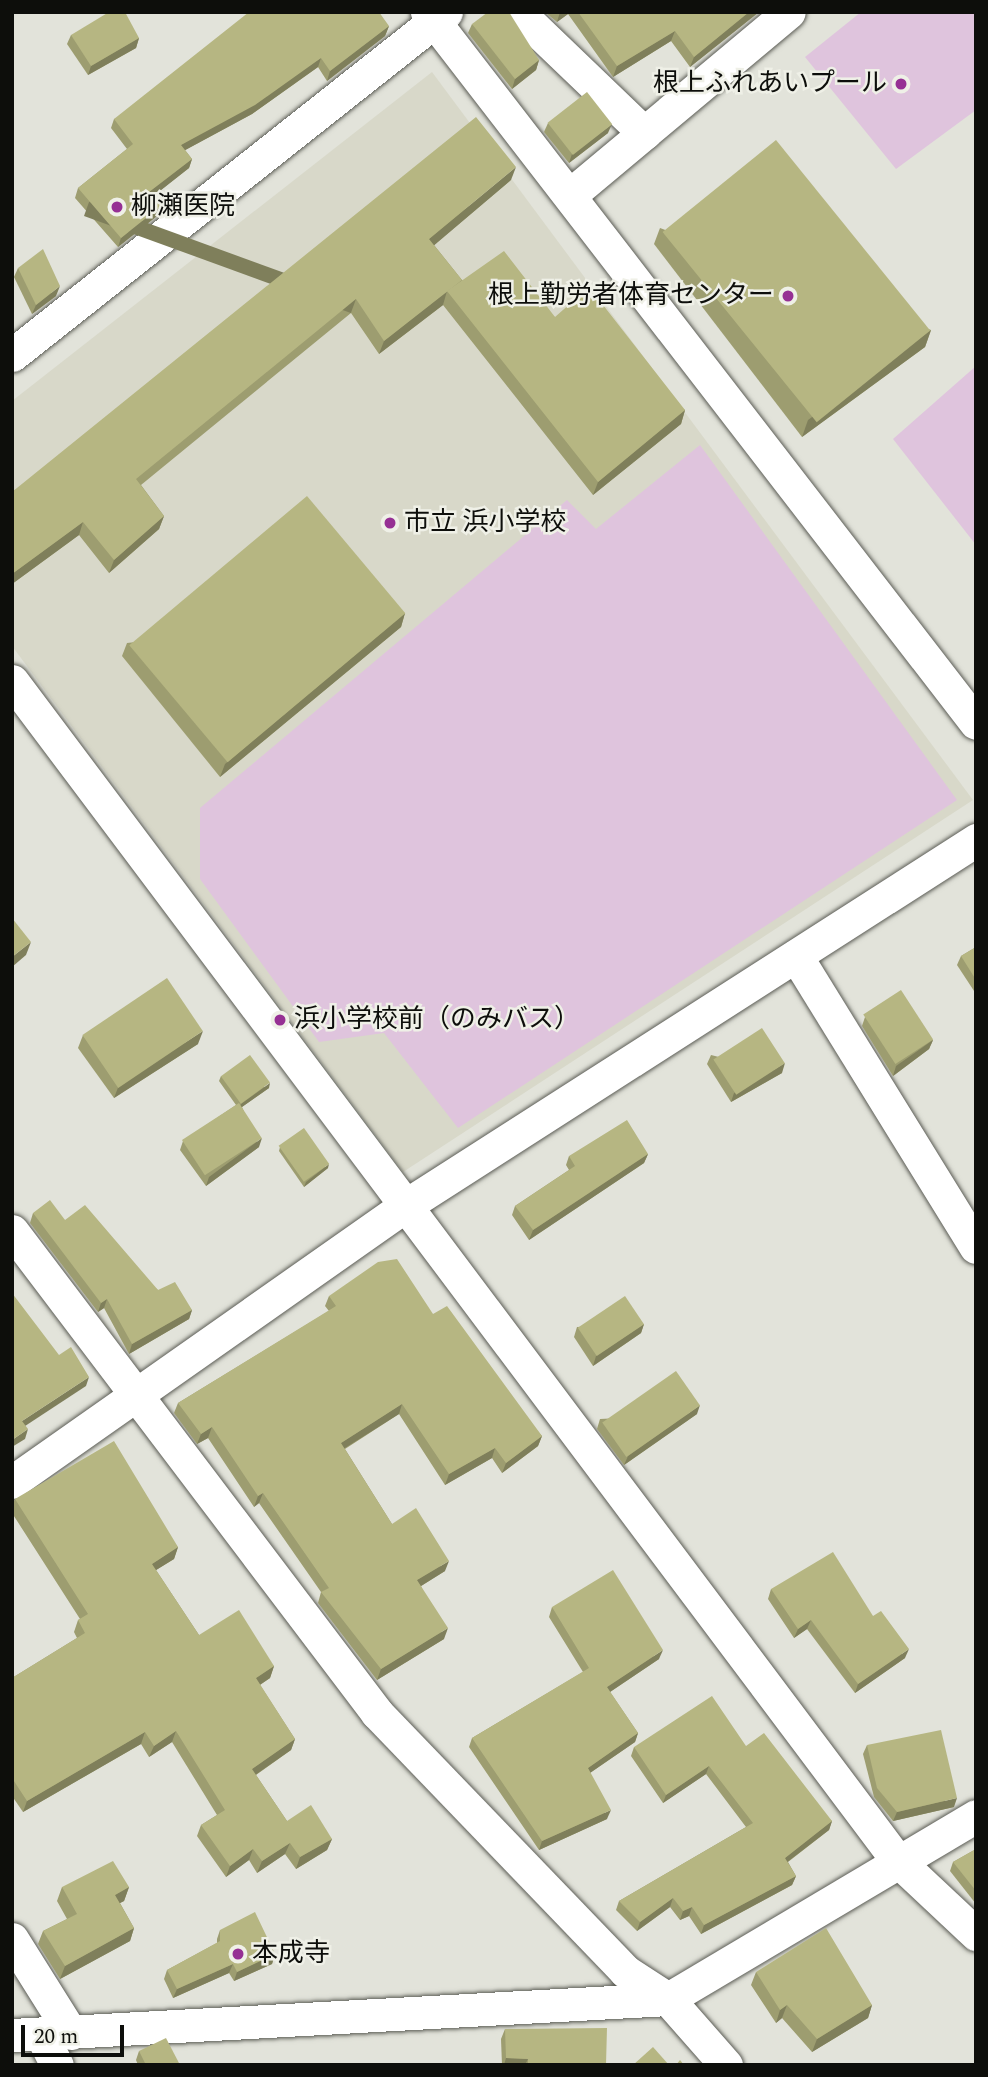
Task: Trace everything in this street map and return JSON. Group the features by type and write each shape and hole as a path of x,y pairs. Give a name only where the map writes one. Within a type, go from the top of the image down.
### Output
{"street":[{"path":"518,12 644,133"},
{"path":"570,195 789,12"},
{"path":"13,352 435,15 976,723"},
{"path":"12,681 408,1204 896,1859 976,1934"},
{"path":"12,1482 408,1204 976,840"},
{"path":"796,956 976,1247"},
{"path":"12,1231 138,1391 377,1713 625,1971 668,1999 726,2065"},
{"path":"41,2034 668,1999 896,1859 976,1816"},
{"path":"12,1939 41,2034 57,2065"}],"shaded area":[{"name":"根上ふれあいプール","path":"861,12 976,12 976,110 896,169 805,57"},
{"name":"市立 浜小学校","path":"432,72 973,800 403,1172 12,646 12,401"},
{"path":"976,366 976,545 893,439"},
{"path":"700,445 957,800 458,1128 384,1033 319,1042 200,879 200,808 567,500 596,529"}],"building":[{"path":"109,12 125,12 139,38 91,66 71,35"},
{"path":"249,12 379,12 389,26 330,71 321,58 255,105 181,145 192,159 149,192 161,206 121,238 78,188 133,144 114,119"},
{"path":"488,12 509,12 539,60 515,79 472,24"},
{"path":"578,12 749,12 694,57 675,31 617,66"},
{"path":"587,92 612,124 573,155 548,123"},
{"path":"476,117 516,167 429,239 462,280 384,341 356,299 136,479 164,516 114,560 83,522 12,574 12,492"},
{"name":"根上勤労者体育センター","path":"776,140 930,330 817,422 663,232"},
{"path":"43,249 60,286 36,305 18,268"},
{"path":"504,251 555,317 589,287 685,410 598,482 447,291"},
{"path":"307,496 405,613 228,762 129,645"},
{"path":"12,918 31,942 12,957"},
{"path":"976,947 976,980 961,956"},
{"path":"167,978 203,1031 118,1088 82,1035"},
{"path":"901,990 933,1039 895,1064 863,1015"},
{"path":"762,1028 785,1063 736,1095 713,1060"},
{"path":"250,1055 270,1083 241,1104 221,1076"},
{"path":"239,1103 262,1138 205,1175 182,1140"},
{"path":"627,1120 648,1154 533,1230 515,1206 575,1166 569,1156"},
{"path":"304,1128 329,1164 304,1182 279,1146"},
{"path":"50,1200 65,1220 85,1205 158,1290 175,1282 192,1310 132,1344 107,1299 101,1303 33,1213"},
{"path":"397,1259 433,1314 447,1306 542,1436 506,1463 495,1448 449,1474 402,1404 341,1443 392,1524 416,1508 449,1561 417,1580 448,1628 381,1669 321,1592 329,1588 263,1493 258,1496 212,1427 201,1434 178,1403 336,1306 329,1296 378,1262"},
{"path":"12,1293 59,1355 71,1347 89,1377 22,1421 28,1429 12,1440 14,1383"},
{"path":"625,1296 644,1324 597,1356 578,1328"},
{"path":"676,1371 700,1405 626,1457 602,1423"},
{"path":"114,1441 178,1547 152,1564 199,1635 239,1610 274,1666 256,1678 295,1739 252,1769 287,1821 311,1805 332,1839 300,1857 290,1843 262,1861 253,1849 230,1866 201,1825 225,1810 176,1731 154,1746 145,1732 27,1801 12,1778 12,1678 85,1633 78,1620 88,1614 15,1499"},
{"path":"833,1552 873,1616 881,1611 909,1649 858,1684 811,1620 798,1629 771,1589"},
{"path":"613,1570 663,1650 607,1687 638,1733 588,1768 611,1810 542,1841 472,1738 589,1668 552,1607"},
{"path":"712,1696 746,1746 764,1733 832,1821 785,1858 796,1876 704,1925 692,1907 683,1911 673,1898 640,1922 619,1901 753,1823 709,1766 666,1795 634,1747"},
{"path":"941,1730 957,1798 897,1812 877,1788 867,1745"},
{"path":"976,1849 976,1891 953,1862"},
{"path":"113,1861 129,1887 115,1895 134,1928 65,1966 43,1931 77,1914 62,1887"},
{"path":"255,1912 275,1954 237,1972 233,1964 177,1989 167,1970 220,1941 220,1930"},
{"path":"826,1928 872,2005 817,2039 787,2005 780,2010 756,1972"},
{"path":"607,2028 606,2065 528,2065 528,2059 506,2058 505,2029"},
{"path":"166,2038 180,2065 146,2065 139,2051"},
{"path":"653,2047 669,2065 633,2065"}],"place":[{"name":"根上ふれあいプール","path":"901,84"},
{"name":"柳瀬医院","path":"117,207"},
{"name":"根上勤労者体育センター","path":"788,296"},
{"name":"市立 浜小学校","path":"390,523"},
{"name":"浜小学校前（のみバス）","path":"280,1020"},
{"name":"本成寺","path":"238,1954"}]}
